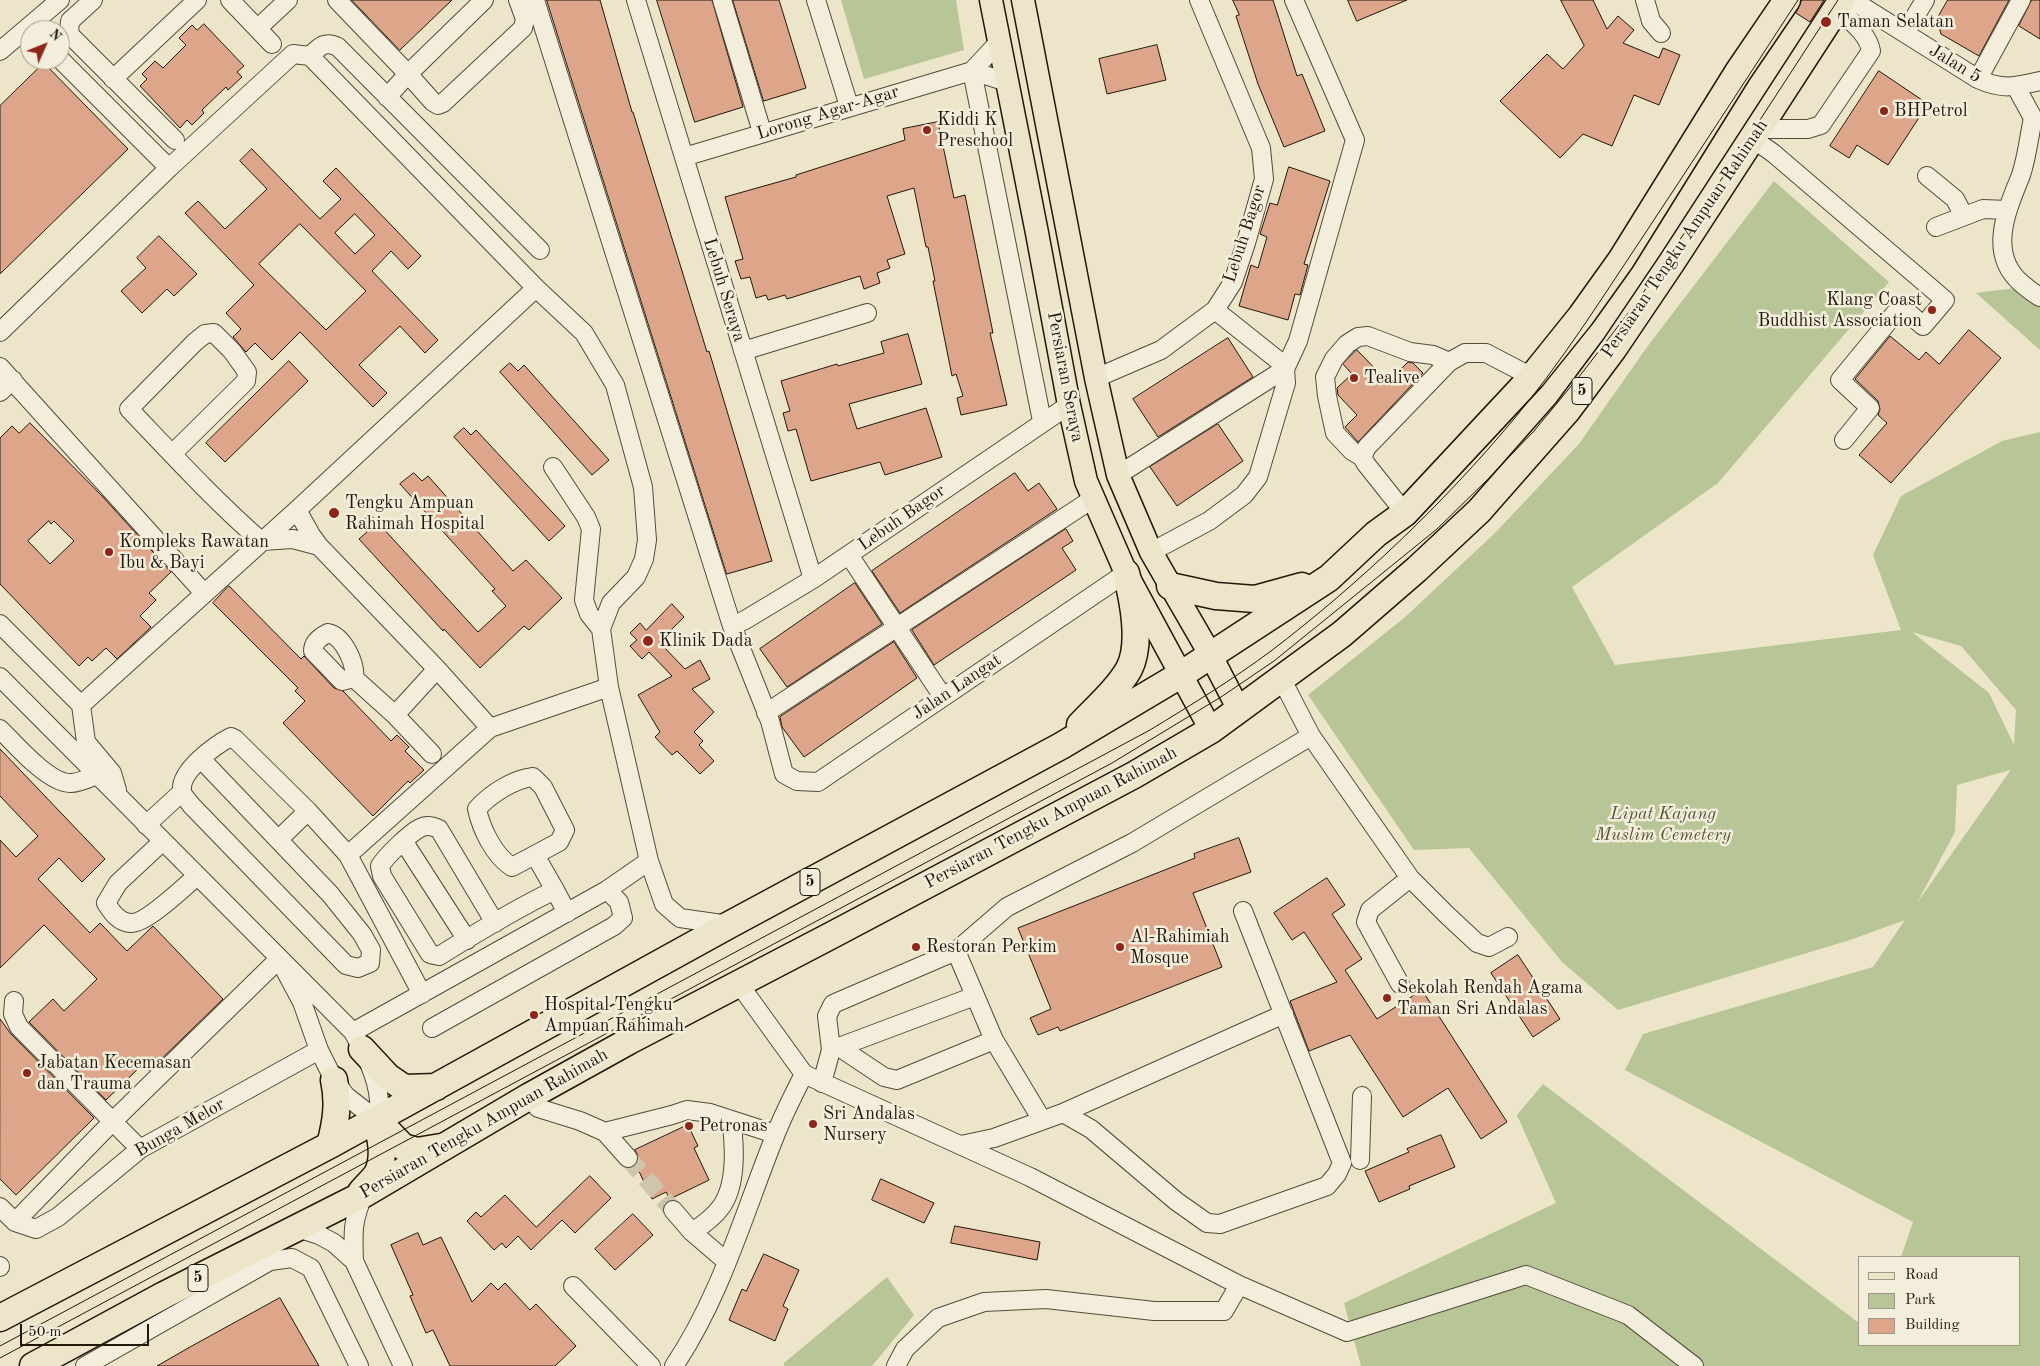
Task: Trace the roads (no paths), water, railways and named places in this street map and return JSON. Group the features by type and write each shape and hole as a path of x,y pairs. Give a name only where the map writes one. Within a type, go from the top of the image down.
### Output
{"highway":[{"name":"5","path":"0,1318 377,1120 728,925 1061,746 1182,674 1329,578 1376,534 1405,513 1532,377 1581,316 1621,260 1738,72 1787,0"},
{"name":"Persiaran Tengku Ampuan Rahimah","path":"33,1366 164,1295 360,1196 530,1096 629,1041 1134,775 1211,730 1342,634 1479,511 1561,418 1614,348 1844,3"},
{"path":"1061,746 1118,684 1129,668 1134,646 1134,605 1126,573"},
{"path":"1170,586 1216,596 1255,599 1329,578"},
{"path":"358,1040 388,1077 404,1088 436,1087"},
{"path":"330,1145 337,1119 337,1094 334,1080"},
{"path":"377,1120 403,1147 417,1151 444,1146"},
{"path":"360,1196 376,1174 380,1164 382,1151 377,1120"}],"main road":[{"name":"Persiaran Seraya","path":"991,0 1069,405 1086,481 1126,573 1211,730"},
{"name":"Persiaran Seraya","path":"1023,0 1096,378 1118,474 1151,552 1210,654 1239,710"},
{"path":"1037,233 1067,228"}],"street":[{"path":"38,20 60,0"},
{"path":"93,0 70,21 69,34 174,140"},
{"path":"113,79 197,0"},
{"path":"230,0 272,44"},
{"path":"337,0 433,102 438,105 443,103 523,28 525,19 518,0"},
{"path":"386,96 484,0"},
{"path":"536,0 732,626 766,713 1094,498"},
{"name":"Lebuh Seraya","path":"636,0 813,579"},
{"path":"722,0 762,132"},
{"path":"816,0 849,106"},
{"name":"Lebuh Bagor","path":"1096,378 1161,350 1216,310 1233,282 1264,179 1261,148 1199,0"},
{"path":"1151,552 1209,521 1244,495 1258,477 1286,383 1285,369 1298,341 1355,140 1294,0"},
{"path":"1645,0 1651,21 1661,33"},
{"path":"1905,33 1925,0"},
{"path":"1978,79 2021,0"},
{"path":"258,28 285,1"},
{"path":"1844,3 1870,43 1871,51"},
{"name":"Jalan 5","path":"1844,3 1888,23 1978,79 2002,87 2016,87 2040,81"},
{"path":"1756,134 1808,129 1821,125 1888,23"},
{"path":"0,51 20,35"},
{"path":"999,42 972,70 1007,82"},
{"path":"310,56 323,44 332,43 338,47 540,250"},
{"path":"0,332 169,168 293,54 310,56 536,288 584,333 615,385 643,487 647,540 644,559 636,577 611,603 601,629"},
{"path":"70,69 169,168"},
{"name":"Lorong Agar-Agar","path":"684,156 972,70"},
{"name":"Persiaran Seraya","path":"972,70 1042,421"},
{"path":"2016,87 2033,118 2023,167 2007,210 2002,246 2012,274 2040,297"},
{"path":"1756,134 1773,153 1945,300 1923,326 1901,306 1840,380 1870,408 1844,440"},
{"path":"1927,176 1955,199 1964,216"},
{"path":"1936,227 1982,209 2007,210"},
{"path":"493,243 514,224"},
{"path":"81,705 261,541 298,510 536,288"},
{"path":"1216,310 1279,361 1285,369"},
{"path":"743,351 867,312"},
{"path":"172,454 246,381 247,372 232,351 214,333 205,334 200,338 129,409 172,454 232,516 261,541 293,539 319,546"},
{"path":"1405,513 1362,457 1352,451 1335,433 1325,377 1334,358 1347,344 1358,337 1368,336 1410,352 1433,355 1449,362"},
{"path":"1362,457 1367,447 1449,362 1465,353 1486,353 1532,377"},
{"path":"0,367 6,386 204,593"},
{"path":"1118,474 1285,369"},
{"name":"Lebuh Bagor","path":"732,626 813,579 1042,421 1069,405"},
{"path":"553,467 586,517 591,529 584,600 589,614 601,629 610,687 649,861 664,904 680,918 728,925"},
{"path":"298,510 319,546 490,728"},
{"path":"848,554 943,697"},
{"name":"Jalan Langat","path":"766,713 784,774 797,781 818,782 1126,573"},
{"path":"0,624 81,705 86,742 112,774 119,798"},
{"path":"395,715 436,669"},
{"path":"0,677 163,841 279,959 358,1040 374,1078 380,1101 377,1120 346,1096 334,1080 319,1050 302,1002 279,959"},
{"path":"354,678 395,715 432,754"},
{"path":"1281,678 1311,736 1410,878 1477,943 1489,947 1508,937"},
{"path":"348,855 490,728 610,687"},
{"path":"0,729 33,761 58,781 72,783 97,775"},
{"path":"822,1082 835,1048 827,1016 833,1004 956,951 1007,907 1132,843 1311,736"},
{"path":"201,759 330,894 362,934 371,950 370,962 358,968 346,965 192,806 182,792 183,780 201,759 218,744 231,738 235,739 308,811 348,855 422,994"},
{"path":"533,777 543,787 565,830 559,842 535,855 512,867 502,861 480,821 477,809 485,799 524,778 533,777"},
{"path":"146,825 182,792"},
{"path":"279,839 308,811"},
{"path":"495,923 439,829 431,825 420,828 385,858 380,866 382,876 430,954 439,956 467,940 528,903 555,890"},
{"path":"163,841 118,883 106,903 116,918 130,923 145,920 197,876"},
{"path":"404,842 467,940"},
{"path":"535,855 567,913"},
{"path":"358,1040 422,994 607,890 649,861"},
{"path":"1400,984 1366,922 1370,910 1410,878"},
{"path":"432,1028 614,926 623,918 618,902 607,890"},
{"path":"1063,1113 1091,1129 1176,1201 1207,1223 1220,1224 1328,1186 1342,1163 1243,911"},
{"path":"956,951 994,1040 1042,1120"},
{"path":"5,1215 113,1120 279,959"},
{"path":"738,984 804,1074 1030,1176 1239,1285 1347,1332 1526,1275 1628,1314 1694,1366"},
{"path":"835,1048 976,996"},
{"path":"14,1001 13,1014 19,1027 140,1149"},
{"path":"961,1145 994,1138 1063,1113 1284,1014"},
{"path":"835,1048 884,1077 897,1080 994,1040"},
{"name":"Bunga Melor","path":"5,1215 36,1229 58,1217 140,1149 319,1050"},
{"path":"674,1366 692,1339 727,1262 775,1134 804,1074"},
{"path":"530,1096 538,1108 580,1121 605,1132 628,1158"},
{"path":"1360,1160 1362,1096"},
{"path":"605,1132 672,1116 687,1110 710,1113 775,1134"},
{"path":"692,1232 711,1218 722,1206 732,1185 734,1140 731,1120"},
{"path":"360,1196 352,1231 354,1261 403,1366"},
{"path":"674,1210 692,1232 727,1262"},
{"path":"297,1228 319,1235 334,1243 354,1261"},
{"path":"86,1366 270,1261 292,1258 311,1268 359,1366"},
{"path":"896,1366 904,1349 938,1318 984,1302 1046,1300 1154,1312 1224,1311 1239,1285"},
{"path":"573,1286 651,1366"}],"tunnel":[{"path":"628,1158 673,1210"}],"tram line":[{"path":"0,1346 1150,730 1196,702 1271,651 1336,598 1399,542 1487,451 1514,419 1564,354 1595,309 1798,0"},
{"path":"0,1358 1112,763 1221,697 1274,661 1437,529 1534,431 1636,303 1719,183 1838,0"}],"place":[{"name":"Taman Selatan","path":"1826,22"},
{"name":"BHPetrol","path":"1884,111"},
{"name":"Kiddi K Preschool","path":"927,130"},
{"name":"Klang Coast Buddhist Association","path":"1932,310"},
{"name":"Tealive","path":"1354,378"},
{"name":"Tengku Ampuan Rahimah Hospital","path":"334,513"},
{"name":"Kompleks Rawatan Ibu & Bayi","path":"109,552"},
{"name":"Klinik Dada","path":"648,641"},
{"name":"Restoran Perkim","path":"916,947"},
{"name":"Al-Rahimiah Mosque","path":"1120,947"},
{"name":"Sekolah Rendah Agama Taman Sri Andalas","path":"1387,998"},
{"name":"Hospital Tengku Ampuan Rahimah","path":"534,1015"},
{"name":"Jabatan Kecemasan dan Trauma","path":"27,1073"},
{"name":"Sri Andalas Nursery","path":"813,1124"},
{"name":"Petronas","path":"689,1126"}],"park label":[{"name":"Lipat Kajang Muslim Cemetery","path":"1663,824"}]}
